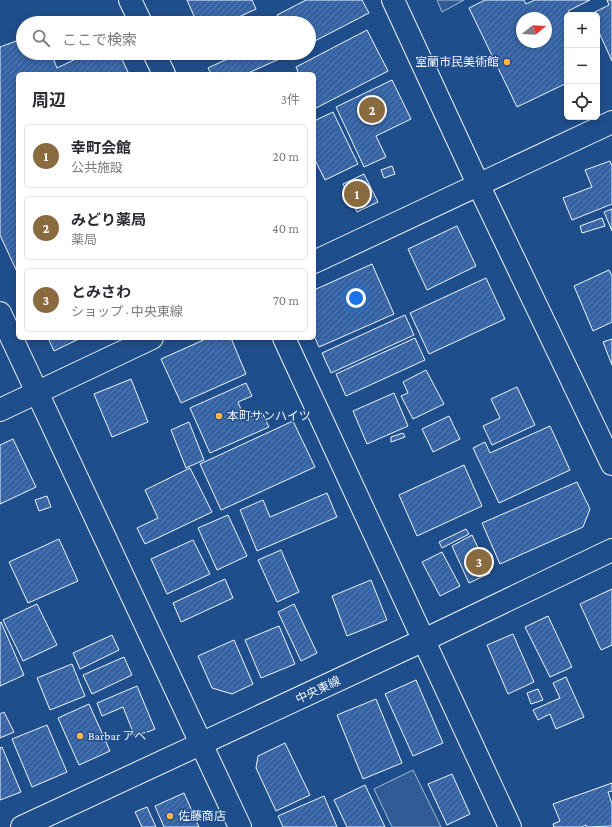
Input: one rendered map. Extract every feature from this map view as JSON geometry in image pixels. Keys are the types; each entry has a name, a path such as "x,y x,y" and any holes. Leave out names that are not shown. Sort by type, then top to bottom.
{"street":[{"path":"130,0 138,16"},
{"path":"393,0 478,184 612,464"},
{"path":"157,60 163,72"},
{"path":"316,261 612,122"},
{"path":"0,314 240,827"},
{"path":"0,410 148,340"},
{"path":"285,340 510,827"},
{"name":"中央東線","path":"22,827 424,640 612,550"}],"shaded area":[{"path":"437,0 464,0 442,12"},
{"path":"413,770 441,827 392,827 374,789"}],"building":[{"path":"187,0 252,0 256,9 241,16 194,16"},
{"path":"306,0 362,0 369,13 316,40 316,16 277,15"},
{"path":"485,0 524,0 526,4 535,0 590,0 568,12 564,12 564,84 517,107 469,8"},
{"path":"607,0 612,0 612,61 600,35 600,12 595,12 609,5"},
{"path":"367,30 388,71 316,108 316,72 298,72 296,67 309,60 316,60 316,57"},
{"path":"16,41 16,60 54,60 57,68 74,60 122,60 128,72 16,72 16,270 0,235 0,47"},
{"path":"225,60 277,60 250,72 210,72 208,68"},
{"path":"392,80 411,119 376,136 386,157 364,167 336,107"},
{"path":"333,112 358,164 325,180 316,162 316,120"},
{"path":"610,161 612,166 612,204 572,220 563,198 592,187 585,170"},
{"path":"392,166 395,174 384,178 381,170"},
{"path":"364,174 378,202 357,212 343,184"},
{"path":"612,209 612,231 604,212"},
{"path":"602,218 605,226 582,233 580,226"},
{"path":"457,226 476,266 427,290 408,249"},
{"path":"372,264 394,314 319,347 316,340 316,289"},
{"path":"609,270 612,276 612,322 593,331 574,286"},
{"path":"486,278 505,319 429,354 410,313"},
{"path":"405,315 414,335 331,373 322,353"},
{"path":"415,338 425,360 346,396 336,374"},
{"path":"612,339 612,365 603,342"},
{"path":"49,340 77,340 54,351"},
{"path":"204,340 232,340 246,374 181,403 161,359"},
{"path":"426,370 444,404 413,419 401,396 408,393 403,382"},
{"path":"131,379 148,422 112,437 94,394"},
{"name":"本町サンハイツ","path":"246,383 252,396 238,402 245,419 262,412 269,427 210,453 190,408"},
{"path":"517,387 535,425 492,445 483,426 500,418 491,399"},
{"path":"394,393 408,426 367,444 353,411"},
{"path":"449,416 460,439 433,452 422,429"},
{"path":"293,421 315,467 221,510 200,464"},
{"path":"189,422 204,460 186,468 171,430"},
{"path":"550,426 570,470 499,503 473,448 485,442 490,453"},
{"path":"403,433 405,437 391,442 391,437"},
{"path":"13,439 36,487 0,504 0,445"},
{"path":"464,465 482,506 417,536 399,495"},
{"path":"190,468 212,512 145,544 137,528 158,518 145,490"},
{"path":"577,482 590,509 583,527 500,564 482,523"},
{"path":"327,493 337,517 257,551 240,510 263,500 270,517"},
{"path":"47,496 51,507 39,511 35,500"},
{"path":"228,515 247,556 217,570 198,528"},
{"path":"466,529 469,534 442,548 439,542"},
{"path":"472,535 490,573 469,583 452,546"},
{"path":"59,539 78,581 28,603 9,562"},
{"path":"193,540 210,574 167,594 151,559"},
{"path":"281,550 299,592 277,602 258,560"},
{"path":"442,552 460,586 440,596 422,562"},
{"path":"225,579 233,598 181,622 173,603"},
{"path":"371,580 387,620 347,636 332,596"},
{"path":"612,589 612,645 601,650 580,604"},
{"path":"37,604 57,645 23,661 3,620"},
{"path":"294,604 317,653 301,661 278,612"},
{"path":"548,616 572,667 550,677 525,627"},
{"path":"1,622 24,675 0,686 0,623"},
{"path":"279,626 295,664 261,678 245,640"},
{"path":"513,634 534,682 508,694 487,645"},
{"path":"112,635 119,650 80,669 73,653"},
{"path":"234,640 253,684 232,694 212,688 198,656"},
{"path":"124,657 132,675 92,694 83,675"},
{"path":"72,664 85,696 50,710 37,678"},
{"path":"566,677 584,717 556,729 550,714 538,720 533,710 560,698 553,683"},
{"path":"416,680 443,743 413,756 385,694"},
{"path":"137,686 155,729 135,737 123,707 102,716 97,703"},
{"path":"538,689 543,700 531,704 527,693"},
{"path":"376,699 402,763 363,779 337,715"},
{"path":"89,704 110,751 79,765 58,718"},
{"path":"4,712 14,732 0,738 0,714"},
{"path":"47,725 67,772 32,787 12,739"},
{"path":"285,743 310,795 276,811 256,768 258,756"},
{"path":"2,747 21,792 0,800 0,748"},
{"path":"452,774 470,814 447,825 428,784"},
{"path":"612,783 612,791 608,792 612,804 612,826 587,827 586,825 581,827 554,827 553,824 560,821 553,804"},
{"path":"365,785 385,827 347,827 334,800"},
{"path":"184,793 199,827 164,827 155,806"},
{"path":"324,796 337,827 283,827 278,816"},
{"path":"147,807 156,827 142,827 135,812"}],"place":[{"name":"室蘭市民美術館","path":"507,62"},
{"name":"みどり薬局","path":"372,110"},
{"name":"幸町会館","path":"357,194"},
{"name":"本町サンハイツ","path":"219,416"},
{"name":"とみさわ","path":"479,562"},
{"name":"Barbar アベ","path":"80,736"},
{"name":"佐藤商店","path":"170,816"}]}
